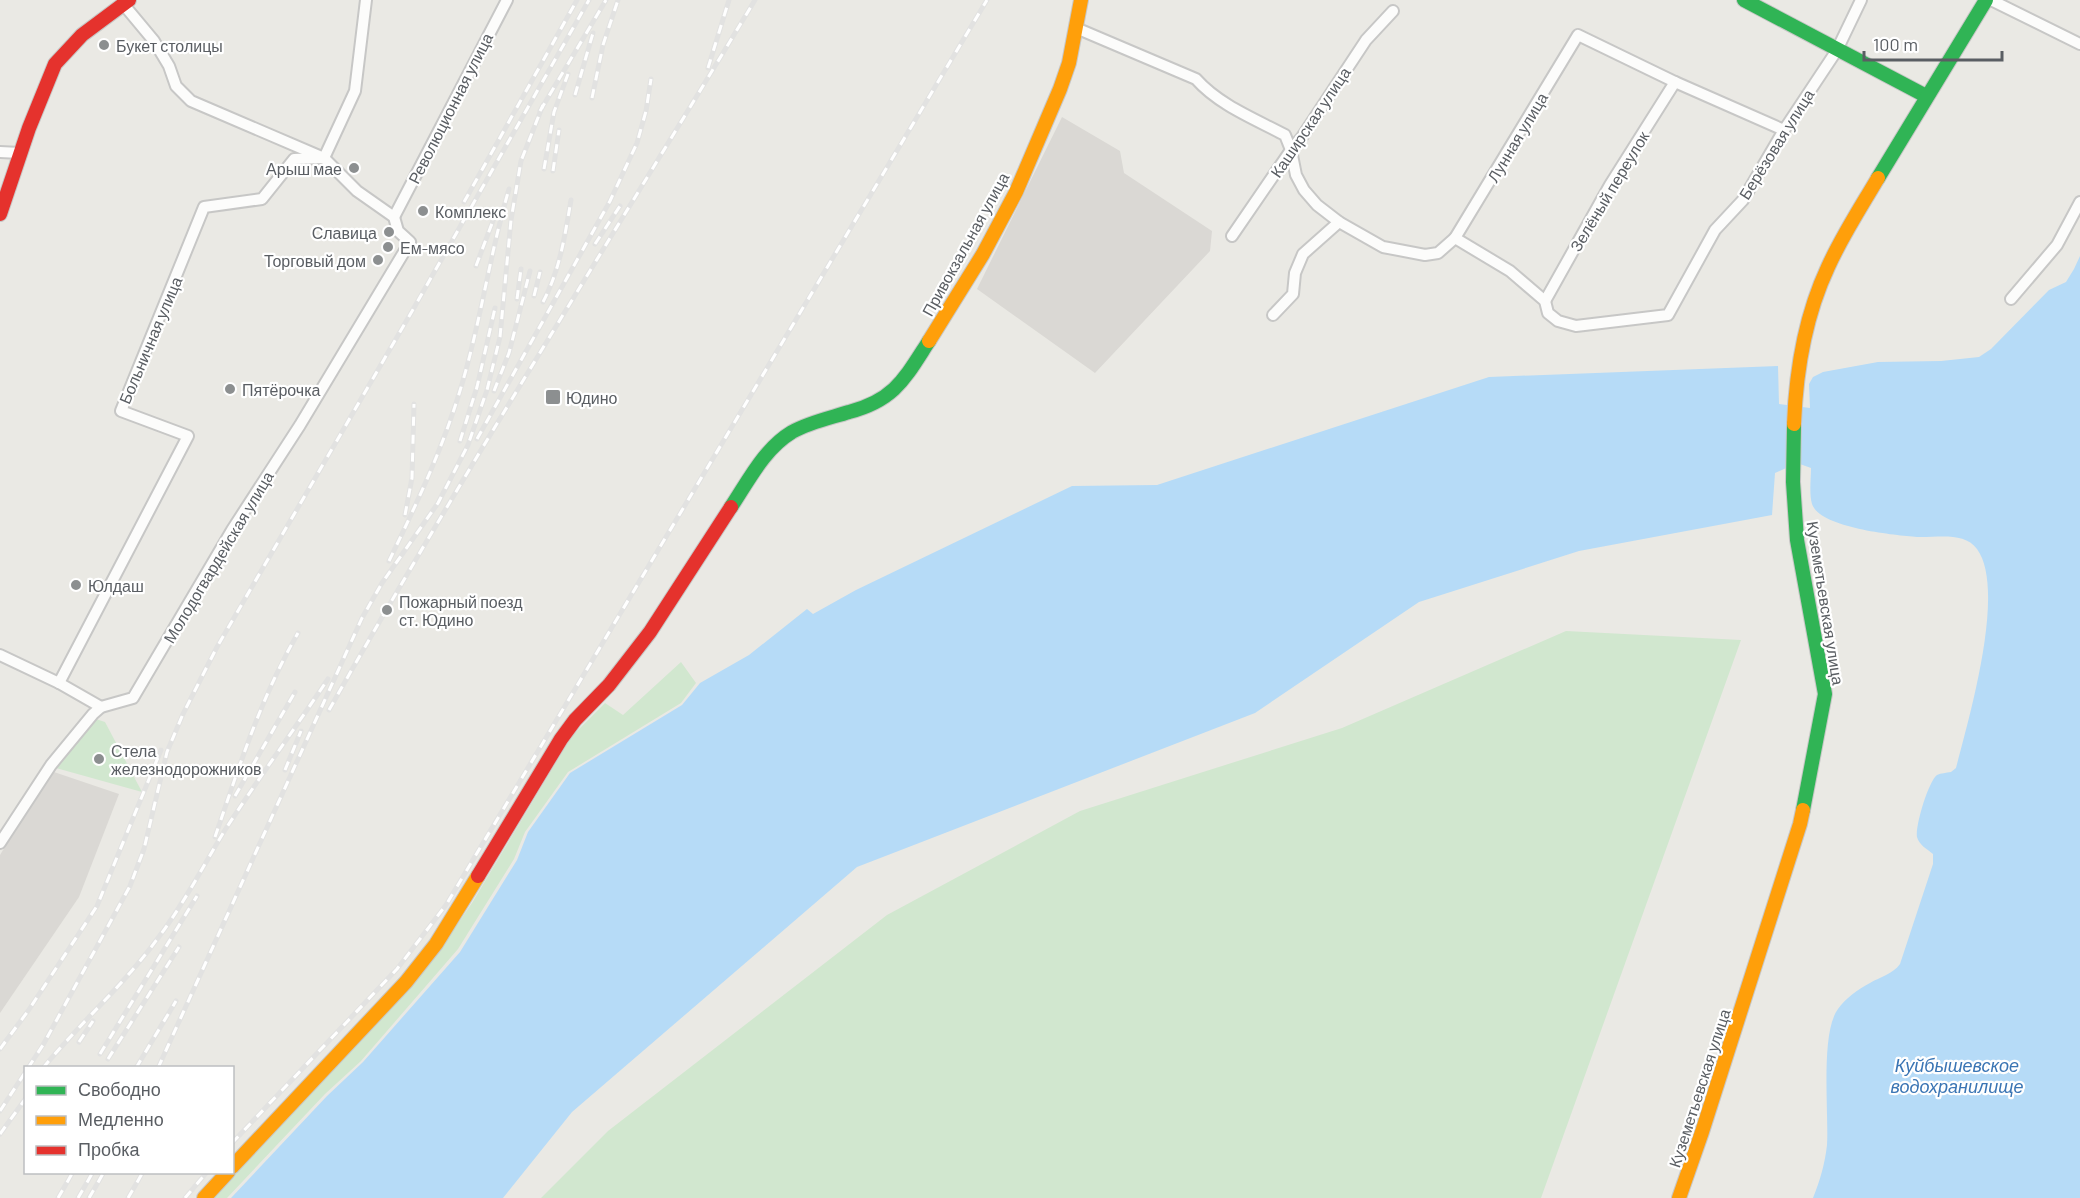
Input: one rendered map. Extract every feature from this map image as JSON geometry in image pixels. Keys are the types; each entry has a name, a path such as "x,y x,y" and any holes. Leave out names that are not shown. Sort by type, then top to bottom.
{"main road":[{"name":"Привокзальная улица","path":"234,1165 406,982 436,944 561,739 575,720 609,685 650,632 762,460 778,442 794,432 825,419 868,408 892,393 904,380 983,254 1016,192 1060,89 1071,54 1081,0"},
{"path":"1744,0 1926,96"},
{"name":"Куземетьевская улица","path":"1679,1198 1800,825 1825,694 1797,540 1793,482 1795,395 1803,341 1815,298 1828,266 1926,96 1986,0"},
{"path":"0,214 48,76 55,64 82,35 126,3"},
{"path":"204,1198 227,1174"}],"street":[{"path":"324,158 355,91 366,0"},
{"name":"Революционная улица","path":"394,217 507,0"},
{"name":"Берёзовая улица","path":"1545,301 1548,313 1558,321 1576,326 1668,315 1715,230 1743,200 1784,130 1836,50 1861,0"},
{"path":"1991,0 2080,44"},
{"path":"126,3 154,41 169,66 176,86 191,101 324,158 357,191 394,217"},
{"name":"Каширская улица","path":"1232,236 1291,150 1302,138 1366,40 1393,11"},
{"path":"1076,28 1196,79 1204,88 1227,104 1285,135 1291,150 1296,175 1304,190 1317,205 1339,222 1383,247 1425,255 1438,253 1455,238 1510,271 1545,301"},
{"name":"Лунная улица","path":"1455,238 1578,35 1674,82"},
{"path":"1674,82 1784,130"},
{"name":"Зелёный переулок","path":"1545,301 1610,185 1674,82"},
{"path":"0,152 20,153"},
{"name":"Больничная улица","path":"59,683 188,436 121,411 204,207 262,199 294,159 324,158"},
{"path":"2010,299 2057,245 2080,201"},
{"name":"Молодогвардейская улица","path":"101,706 133,698 232,530 300,425 410,242 398,231 394,217"},
{"path":"1273,315 1293,294 1294,273 1303,254 1339,222"},
{"path":"0,654 101,706 53,762 0,843"}],"shaded area":[{"path":"1062,117 1120,151 1124,173 1212,231 1210,251 1095,373 977,289"},
{"path":"51,771 119,794 79,897 0,1013 0,855"}],"green space":[{"path":"1566,631 1741,640 1541,1198 541,1198 608,1131 887,915 1080,811 1342,728"},
{"path":"681,662 696,683 681,703 568,772 525,832 514,859 458,949 361,1061 325,1094 227,1198 213,1198 441,948 472,903 572,736 605,703 623,715"},
{"path":"96,719 105,722 142,792 56,768"}],"water":[{"name":"Куйбышевское водохранилище","path":"2080,256 2080,1198 1813,1198 1822,1172 1827,1145 1826,1074 1832,1020 1838,1009 1852,994 1890,973 1900,964 1933,864 1933,854 1921,845 1917,837 1920,815 1933,779 1937,775 1951,772 1956,768 1976,689 1987,624 1988,594 1985,568 1977,549 1971,543 1941,536 1917,537 1876,532 1829,519 1818,512 1812,504 1811,468 1797,463 1775,473 1772,515 1579,551 1419,602 1255,713 857,867 572,1112 503,1198 231,1198 327,1096 363,1062 460,952 517,860 528,832 570,773 682,705 700,683 749,655 807,609 813,614 856,590 1072,486 1157,485 1489,377 1778,366 1779,404 1810,408 1809,384 1813,377 1823,372 1878,362 1941,361 1979,357 1991,349 2049,290 2066,282"}],"railway":[{"path":"464,202 577,0"},
{"path":"29,1066 130,886 144,849 167,752 183,714 217,647 589,0"},
{"path":"540,111 606,0"},
{"path":"592,98 603,45 618,0"},
{"path":"708,68 729,0"},
{"path":"329,710 486,442 755,0"},
{"path":"234,1141 397,969 446,905 987,0"},
{"path":"575,95 593,33"},
{"path":"544,169 554,112 568,74"},
{"path":"477,439 610,201 637,143 646,111 651,79"},
{"path":"159,1066 362,618 382,583 438,503 468,445 487,390 500,337 511,220 521,161 543,105"},
{"path":"553,171 559,130"},
{"path":"389,561 429,474 455,407 469,360 509,189"},
{"path":"543,302 558,265 571,200"},
{"path":"595,244 620,206"},
{"path":"476,266 494,218"},
{"path":"517,299 521,269"},
{"path":"494,391 509,353 530,271"},
{"path":"534,296 540,272"},
{"path":"460,441 477,387 495,308"},
{"path":"405,515 412,478 414,404"},
{"path":"215,837 262,707 298,633"},
{"path":"45,1066 131,972 158,938 185,898 225,830 328,679"},
{"path":"235,796 295,692"},
{"path":"285,770 301,731"},
{"path":"0,1049 28,1011 97,906 161,750"},
{"path":"100,1054 197,896"},
{"path":"108,1059 179,947"},
{"path":"137,1066 176,1001"},
{"path":"79,1042 93,1021"},
{"path":"0,1111 24,1074"},
{"path":"0,1134 24,1101"},
{"path":"58,1198 72,1174"},
{"path":"78,1198 92,1174"},
{"path":"89,1198 103,1174"},
{"path":"128,1198 142,1174"},
{"path":"185,1198 205,1174"}],"traffic: fast":[{"path":"1744,0 1926,96"},
{"path":"1878,178 1986,0"},
{"path":"731,507 765,456 782,439 820,420 878,401 905,377 929,341"},
{"path":"1794,424 1793,482 1797,540 1825,694 1803,810"}],"traffic: slow":[{"path":"929,341 983,254 1016,192 1069,63 1081,0"},
{"path":"1794,424 1803,344 1813,305 1833,255 1878,178"},
{"path":"1679,1198 1702,1132 1803,810"},
{"path":"234,1165 406,982 436,944 478,876"},
{"path":"204,1198 226,1174"}],"traffic: jam":[{"path":"0,214 29,128 55,64 82,35 129,0"},
{"path":"478,876 561,739 575,720 609,685 650,632 731,507"}],"place":[{"name":"Букет столицы","path":"104,45"},
{"name":"Арыш мае","path":"354,168"},
{"name":"Комплекс","path":"423,211"},
{"name":"Славица","path":"389,232"},
{"name":"Ем-мясо","path":"388,247"},
{"name":"Торговый дом","path":"378,260"},
{"name":"Пятёрочка","path":"230,389"},
{"name":"Юдино","path":"553,397"},
{"name":"Юлдаш","path":"76,585"},
{"name":"Пожарный поезд ст. Юдино","path":"387,610"},
{"name":"Стела железнодорожников","path":"99,759"}]}
